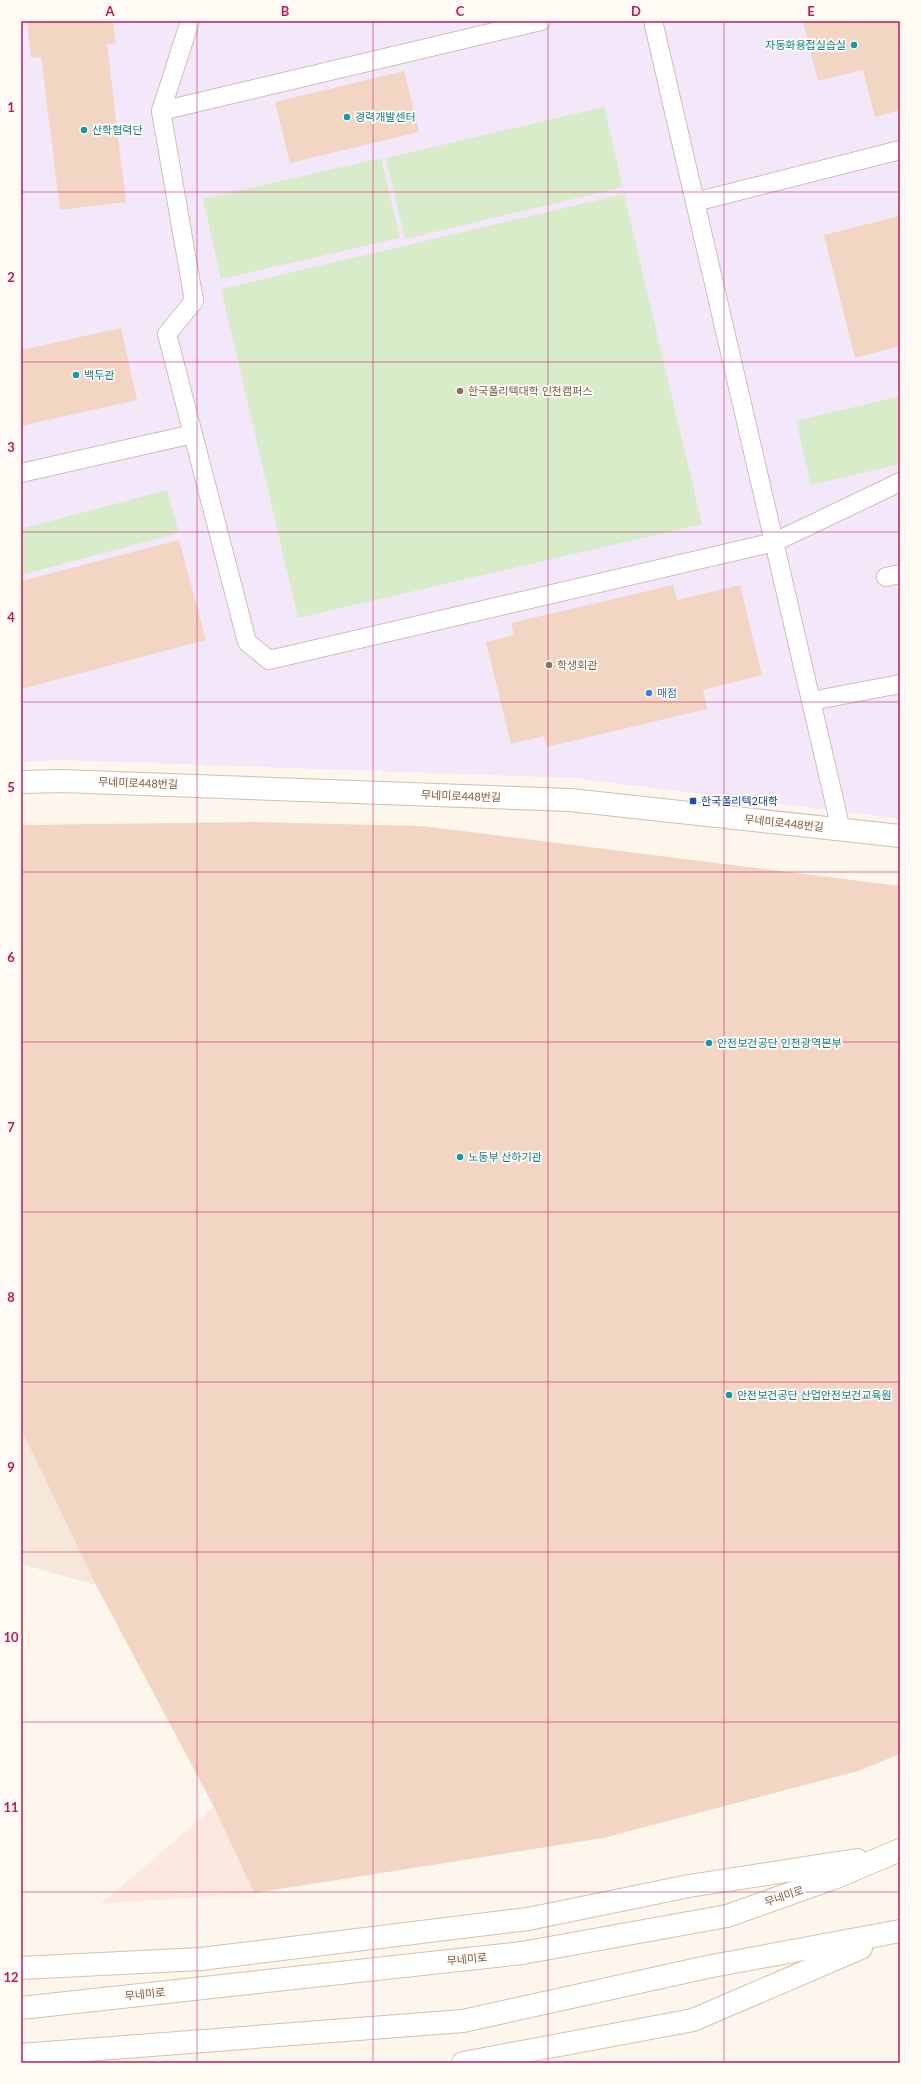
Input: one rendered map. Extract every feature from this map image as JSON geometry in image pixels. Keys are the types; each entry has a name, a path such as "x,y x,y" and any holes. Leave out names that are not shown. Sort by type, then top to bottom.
{"main road":[{"name":"무네미로448번길","path":"21,782 62,781 570,800 900,836"},
{"path":"21,1968 201,1959 528,1919 689,1886 893,1853"},
{"name":"무네미로","path":"21,2008 530,1952 728,1916 834,1878 893,1853"},
{"path":"21,2055 463,2021 707,1967 899,1932"},
{"path":"463,2063 693,2020 899,1932"}],"lane":[{"path":"190,21 161,111 194,301 167,334 247,642 269,660 775,542 900,482"},
{"path":"161,111 493,26 541,21"},
{"path":"653,21 841,830"},
{"path":"695,202 900,150"},
{"path":"21,473 193,434"},
{"path":"811,701 900,684"}],"shaded area":[{"name":"한국폴리텍대학 인천캠퍼스","path":"21,21 900,21 900,819 573,778 61,760 21,762"},
{"path":"21,1429 96,1585 21,1564"},
{"path":"214,1807 254,1893 101,1904"}],"green space":[{"path":"604,107 623,187 405,239 386,158"},
{"path":"381,158 400,238 221,279 203,199"},
{"path":"624,194 702,524 298,618 221,289"},
{"path":"900,396 900,464 811,485 796,421"},
{"path":"167,490 179,533 21,575 21,529"}],"building":[{"name":"산학협력단","path":"27,21 113,21 116,43 107,44 126,202 60,210 41,57 31,58"},
{"name":"자동화용접실습실","path":"803,21 900,21 900,110 875,117 863,70 818,81"},
{"name":"경력개발센터","path":"404,71 419,132 290,163 275,102"},
{"path":"900,216 900,346 855,358 824,235"},
{"name":"백두관","path":"121,328 137,400 21,426 21,350"},
{"path":"179,540 206,640 21,689 21,581"},
{"name":"학생회관","path":"673,585 677,600 740,585 762,675 703,690 707,709 547,747 544,736 511,744 486,642 514,635 511,623"},
{"name":"노동부 산하기관","path":"253,822 422,826 900,886 900,1754 858,1771 603,1838 254,1893 214,1807 96,1585 21,1429 21,825"}],"place":[{"name":"자동화용접실습실","path":"854,45"},
{"name":"경력개발센터","path":"347,117"},
{"name":"산학협력단","path":"84,130"},
{"name":"백두관","path":"76,375"},
{"name":"한국폴리텍대학 인천캠퍼스","path":"460,391"},
{"name":"학생회관","path":"549,665"},
{"name":"매점","path":"649,693"},
{"name":"한국폴리텍2대학","path":"693,801"},
{"name":"안전보건공단 인천광역본부","path":"709,1043"},
{"name":"노동부 산하기관","path":"460,1157"},
{"name":"안전보건공단 산업안전보건교육원","path":"729,1395"}]}
